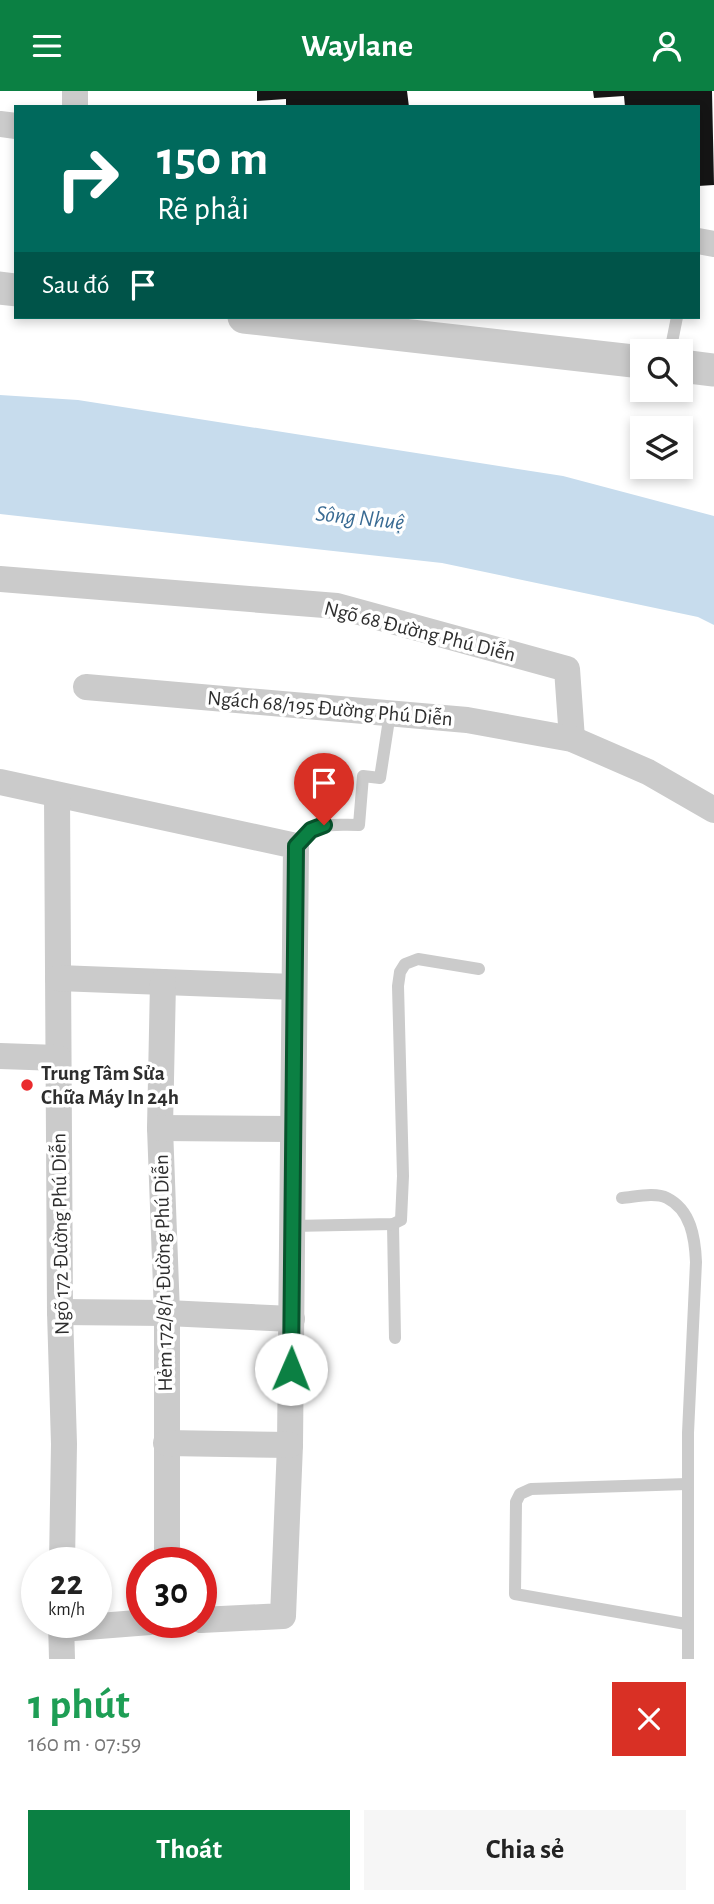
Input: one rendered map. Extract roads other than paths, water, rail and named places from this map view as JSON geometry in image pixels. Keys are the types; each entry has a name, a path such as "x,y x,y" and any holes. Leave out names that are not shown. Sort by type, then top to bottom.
{"street":[{"path":"262,319 630,361"},
{"path":"693,367 714,370"},
{"name":"Ngõ 68 Đường Phú Diễn","path":"0,579 337,605 542,662 567,669 572,739"},
{"name":"Ngách 68/195 Đường Phú Diễn","path":"86,687 467,719 572,739"},
{"path":"572,739 648,772 714,810"},
{"path":"0,782 296,846 290,1445 283,1616 217,1619"},
{"name":"Ngõ 172 Đường Phú Diễn","path":"57,795 60,1312 64,1444 62,1547"},
{"path":"58,978 294,987"},
{"name":"Hẻm 172/8/1 Đường Phú Diễn","path":"163,982 160,1128 167,1313 167,1547"},
{"path":"0,1056 58,1058"},
{"path":"160,1128 293,1129"},
{"path":"60,1312 292,1318"},
{"path":"166,1443 290,1445"},
{"path":"61,1638 62,1659"}],"lane":[{"path":"673,339 677,319"},
{"path":"296,846 311,830 324,825 359,825 363,776 380,778 390,713"},
{"path":"292,1226 393,1224 401,1220 400,972 405,964 418,959 479,969"},
{"path":"622,1198 666,1197 680,1208 691,1225 695,1239 687,1485 688,1659"},
{"path":"393,1224 395,1338"},
{"path":"686,1624 515,1594 516,1502 520,1495 531,1489 687,1485"}],"water":[{"name":"Sông Nhuệ","path":"0,395 78,400 563,476 714,516 714,625 698,617 442,563 0,514"}],"place":[{"name":"Trung Tâm Sửa Chữa Máy In 24h","path":"27,1085"}]}
